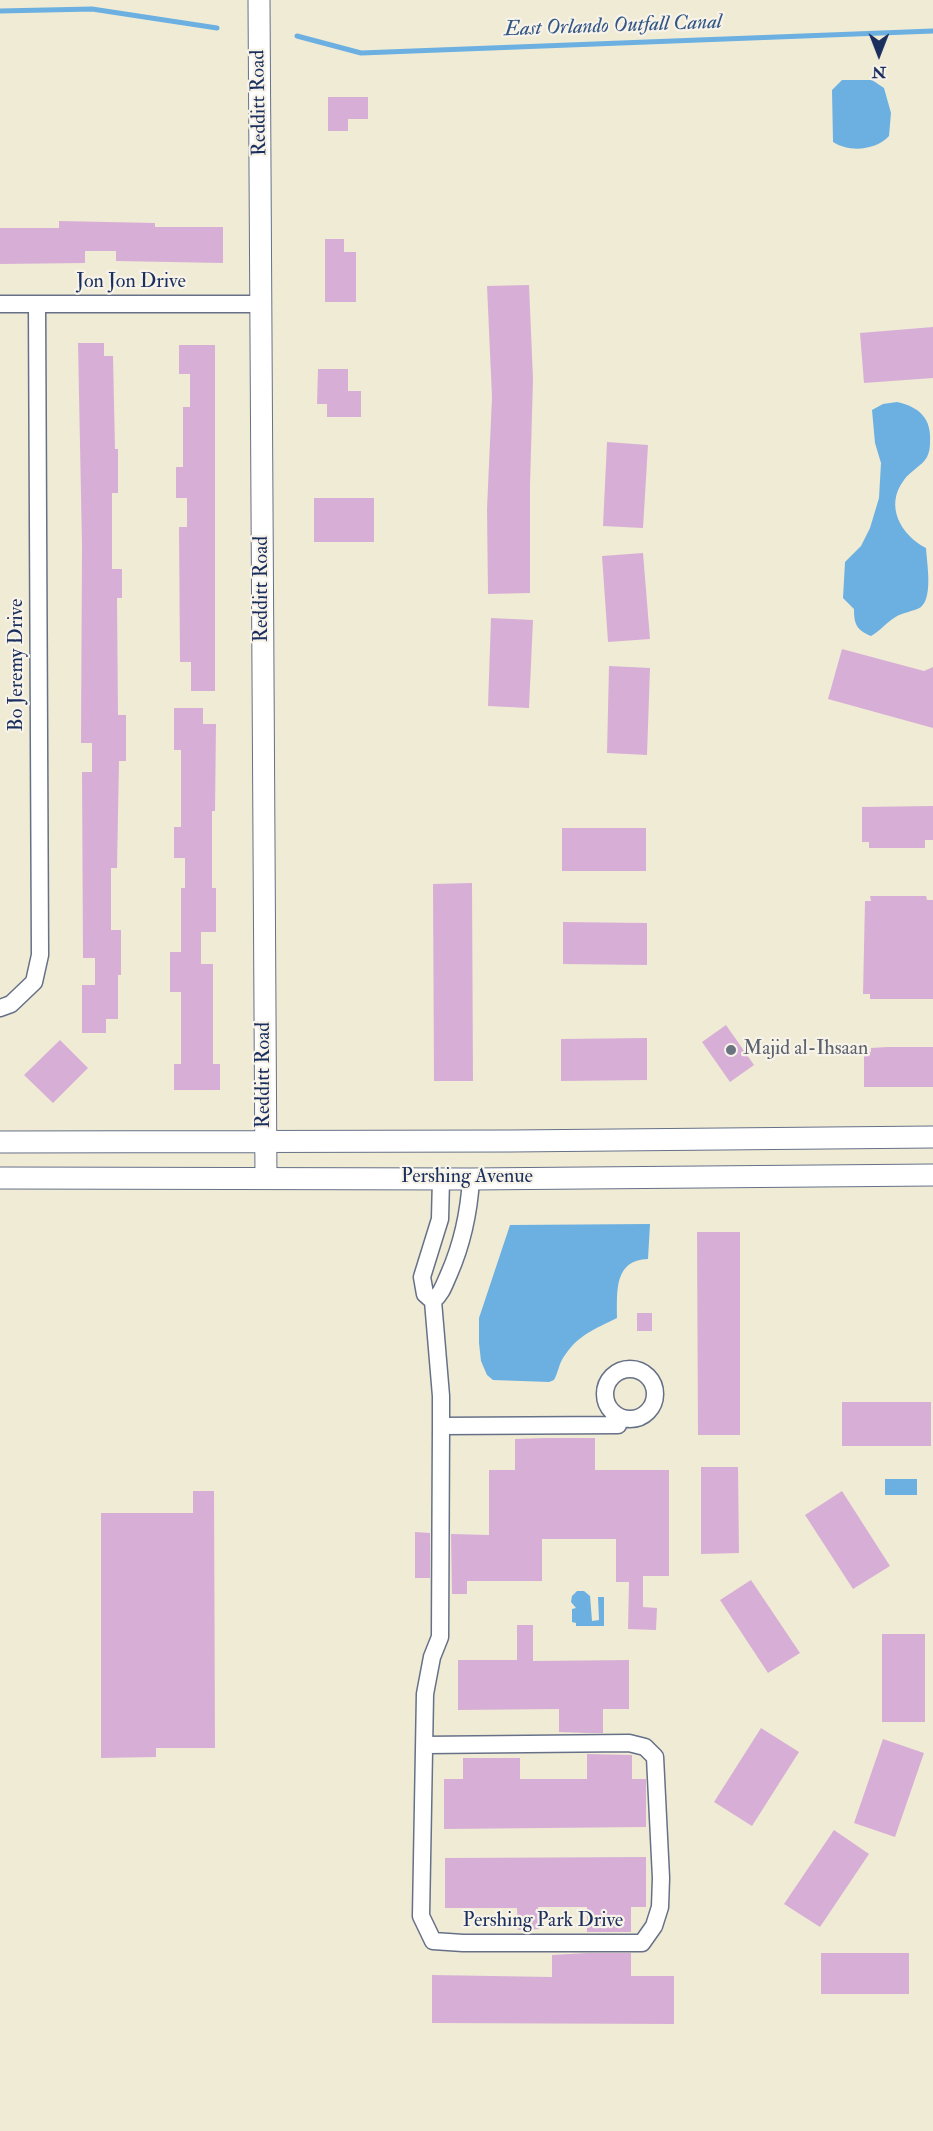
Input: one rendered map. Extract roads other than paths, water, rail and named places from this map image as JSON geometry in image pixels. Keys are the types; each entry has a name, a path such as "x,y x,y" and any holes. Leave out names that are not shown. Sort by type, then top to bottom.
{"street":[{"name":"Redditt Road","path":"259,0 266,1178"},
{"name":"Jon Jon Drive","path":"0,304 262,304"},
{"name":"Bo Jeremy Drive","path":"0,1008 11,1005 34,982 40,955 37,304"},
{"name":"Pershing Avenue","path":"0,1142 265,1143 933,1137"},
{"name":"Pershing Avenue","path":"0,1178 471,1179 933,1174"},
{"name":"Pershing Park Drive","path":"424,1745 629,1743 645,1748 655,1757 661,1878 660,1906 654,1926 642,1943 434,1941 421,1916 424,1745 425,1694 432,1657 440,1637 441,1426 441,1396 433,1301 424,1294 422,1277 440,1219 441,1179"},
{"path":"433,1301 441,1294 459,1251 469,1211 471,1179"},
{"path":"434,1242 459,1251"},
{"path":"441,1426 618,1425 618,1416"}],"water":[{"path":"842,80 872,80 884,88 891,113 889,136 884,141 870,147 855,149 833,142 832,90"},
{"path":"897,402 918,411 923,415 929,427 930,445 927,457 904,480 895,500 898,519 903,528 909,536 926,548 928,588 925,602 921,607 897,616 871,636 862,632 857,626 854,609 843,598 845,562 861,546 870,528 879,498 881,463 875,443 872,410 883,404"},
{"path":"650,1224 648,1259 629,1265 623,1271 620,1279 617,1318 587,1333 574,1344 562,1360 554,1380 549,1382 493,1380 487,1375 481,1361 479,1318 510,1225"},
{"path":"885,1479 917,1479 917,1495 885,1495"},
{"path":"577,1591 584,1591 590,1596 592,1621 599,1620 598,1597 604,1597 604,1626 576,1626 576,1623 572,1622 572,1609 576,1608 571,1602 572,1596"}],"waterway":[{"name":"East Orlando Outfall Canal","path":"0,11 92,9 217,28"},
{"name":"East Orlando Outfall Canal","path":"297,36 361,53 933,31"}],"place":[{"name":"Majid al-Ihsaan","path":"731,1050"}]}
